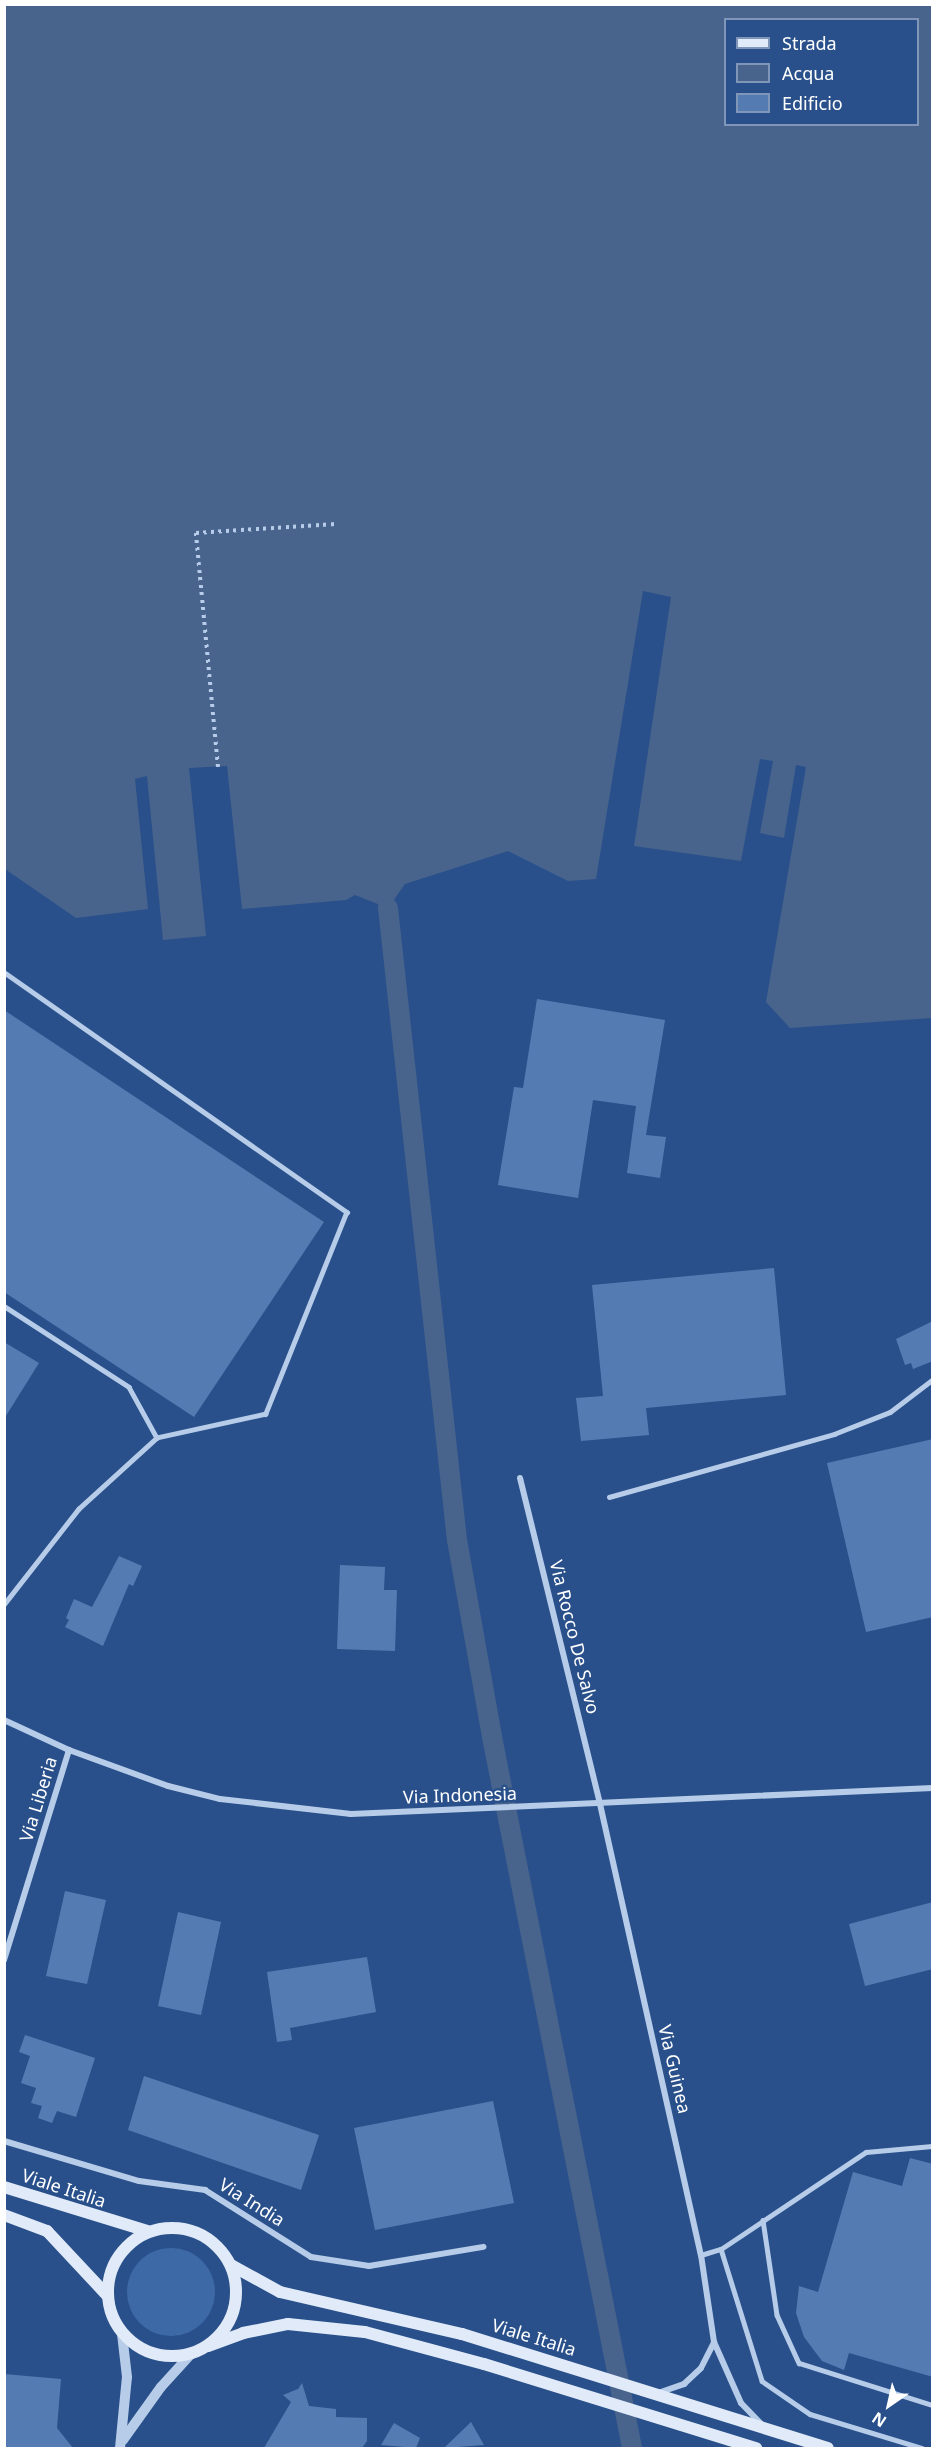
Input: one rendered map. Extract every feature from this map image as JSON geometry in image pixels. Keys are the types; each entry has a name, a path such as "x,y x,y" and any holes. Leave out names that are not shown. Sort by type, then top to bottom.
{"main road":[{"name":"Viale Italia","path":"4,2187 147,2231"},
{"path":"4,2215 48,2231 106,2294"},
{"path":"208,2346 225,2329 235,2307 237,2287 231,2265 215,2243 193,2230 169,2227 147,2231 120,2253 111,2268 106,2294 111,2316 122,2334 139,2348 162,2356 191,2354 208,2346 268,2327 323,2325 365,2332 587,2396 731,2445 756,2448"},
{"name":"Viale Italia","path":"231,2265 280,2292 462,2334 828,2448"}],"street":[{"name":"Via Rocco De Salvo","path":"520,1478 600,1804"},
{"name":"Via Indonesia","path":"4,1720 122,1772 220,1799 351,1814 933,1788"},
{"name":"Via Liberia","path":"4,1960 69,1750"},
{"name":"Via Guinea","path":"600,1804 701,2255 714,2342 741,2403 766,2429"},
{"name":"Via India","path":"4,2141 139,2181 205,2190 311,2257 369,2266 483,2247"},
{"path":"122,2334 127,2377 122,2444"},
{"path":"652,2392 684,2384 701,2368 714,2342"},
{"path":"122,2444 160,2387 191,2354"}],"lane":[{"path":"4,972 347,1212 266,1414 157,1438 79,1509 4,1605"},
{"path":"4,1306 129,1388 157,1438"},
{"path":"609,1497 834,1434 890,1412 933,1380"},
{"path":"701,2255 721,2249 866,2152 933,2146"},
{"path":"763,2220 777,2315 799,2363 933,2405"},
{"path":"721,2249 762,2381 810,2414 921,2448"}],"path":[{"path":"218,767 196,533 336,524"}],"shaded area":[{"path":"171,2248 196,2255 208,2267 215,2292 208,2317 196,2329 171,2336 146,2329 134,2317 127,2292 134,2267 146,2255"}],"water":[{"path":"5,4 932,5 932,1018 790,1028 766,1002 806,767 796,765 784,838 760,833 773,761 760,759 741,861 634,846 671,597 643,591 596,879 568,881 508,851 405,884 388,908 355,895 346,900 242,909 227,766 189,768 206,936 163,940 147,776 135,779 148,909 76,918 5,869"}],"building":[{"path":"537,999 665,1020 646,1135 666,1137 660,1178 627,1173 636,1106 593,1100 578,1198 498,1185 514,1087 523,1088"},
{"path":"4,1010 324,1222 194,1417 4,1292"},
{"path":"774,1268 786,1395 646,1408 649,1435 581,1441 576,1398 603,1396 592,1285"},
{"path":"933,1321 933,1361 913,1369 911,1363 905,1365 896,1339"},
{"path":"4,1342 39,1363 4,1419"},
{"path":"933,1439 933,1617 866,1632 827,1463"},
{"path":"119,1556 142,1566 133,1586 129,1584 103,1646 65,1627 69,1620 66,1618 74,1599 92,1607"},
{"path":"340,1565 385,1567 384,1590 397,1590 395,1651 337,1649"},
{"path":"65,1891 106,1900 87,1984 46,1976"},
{"path":"933,1902 933,1969 865,1986 849,1924"},
{"path":"178,1912 221,1922 201,2015 158,2006"},
{"path":"367,1957 376,2012 290,2028 292,2040 277,2042 267,1972"},
{"path":"25,2035 95,2058 76,2117 57,2111 52,2123 38,2118 42,2106 31,2103 36,2088 21,2083 30,2056 19,2052"},
{"path":"144,2076 319,2135 301,2190 128,2130"},
{"path":"493,2101 514,2203 375,2230 354,2128"},
{"path":"910,2158 933,2164 933,2377 849,2353 844,2370 822,2361 804,2337 796,2313 799,2286 818,2292 853,2172 902,2186"},
{"path":"4,2374 61,2379 57,2428 73,2448 4,2448"},
{"path":"302,2383 309,2406 336,2409 336,2417 367,2418 367,2441 362,2448 264,2448 291,2402 283,2395 298,2389"},
{"path":"471,2422 484,2445 444,2448"},
{"path":"394,2423 420,2438 416,2448 381,2445"}],"waterway":[{"path":"388,908 457,1540 493,1742 632,2448"}]}
